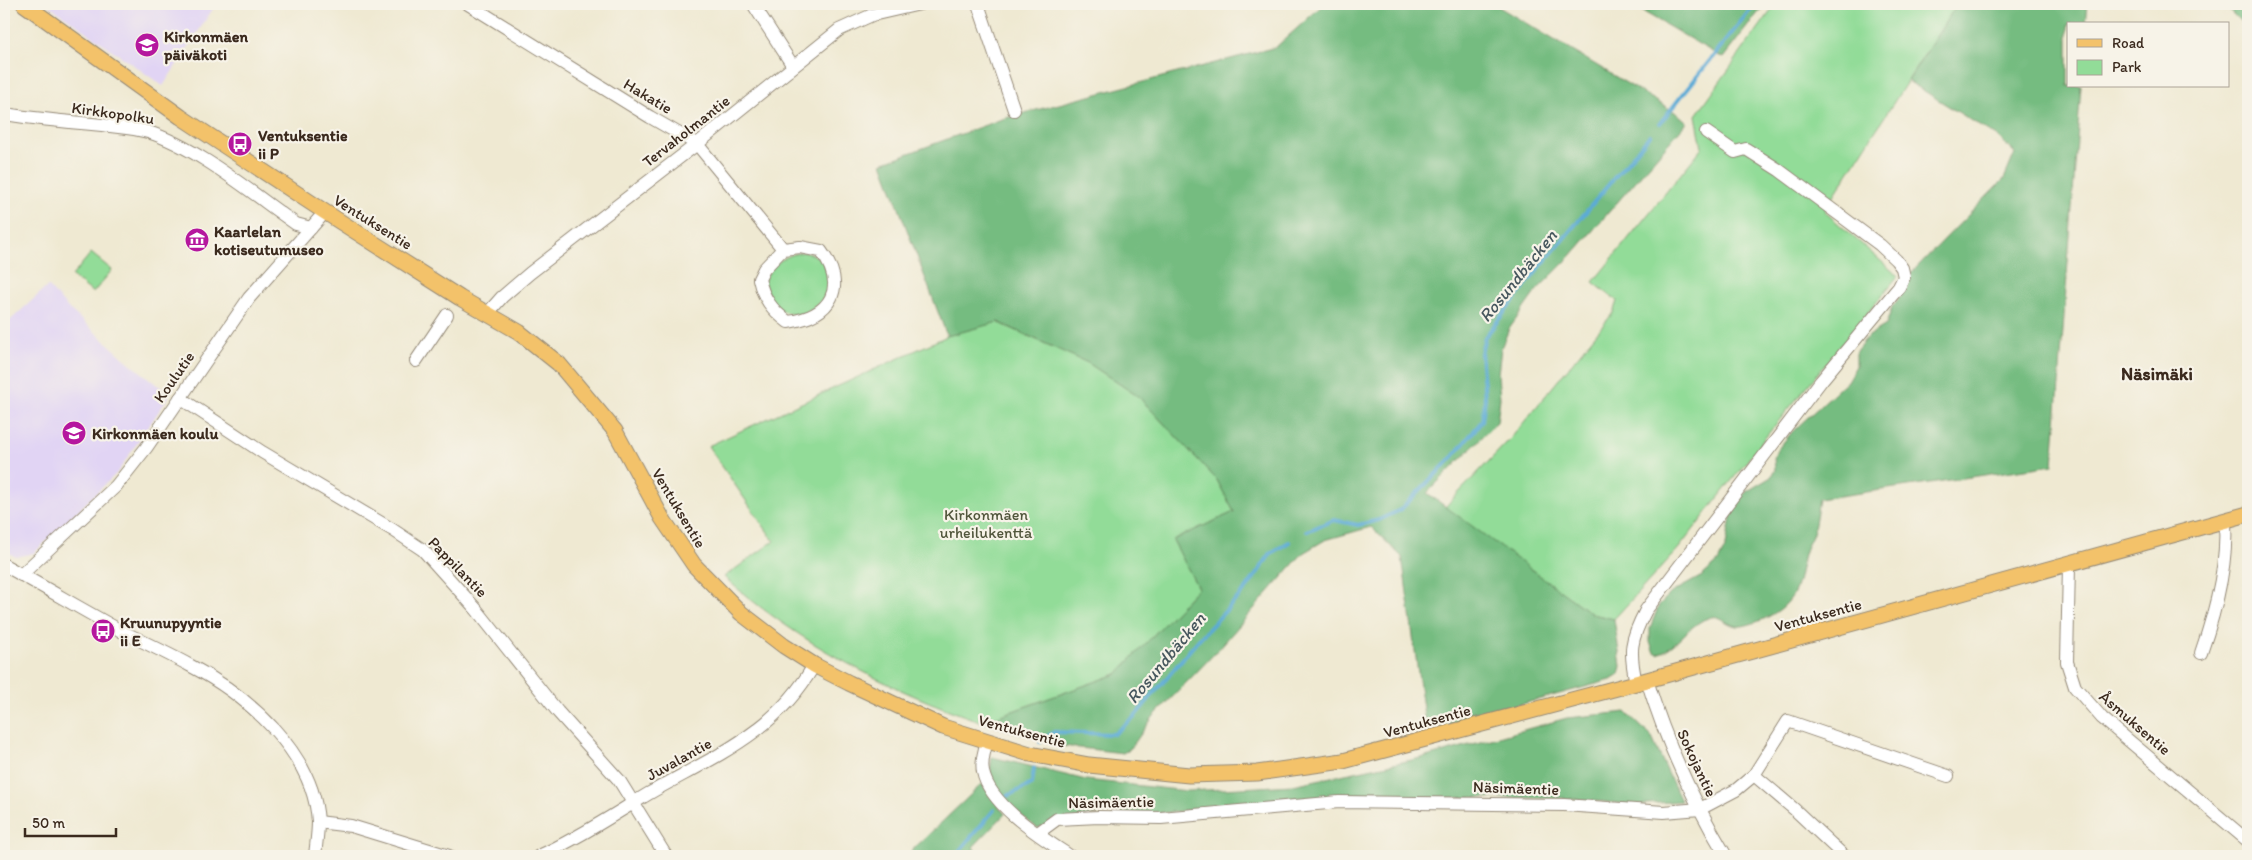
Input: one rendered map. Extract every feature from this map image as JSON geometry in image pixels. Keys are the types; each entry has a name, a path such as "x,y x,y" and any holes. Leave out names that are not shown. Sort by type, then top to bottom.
{"main road":[{"name":"Ventuksentie","path":"24,4 181,117 325,212 544,351 560,364 615,432 678,544 694,565 719,593 741,613 784,646 814,665 893,705 943,726 987,742 1057,760 1124,770 1189,775 1257,773 1343,761 1642,682 2225,522 2248,514"}],"street":[{"name":"Hakatie","path":"468,4 697,144 783,249"},
{"path":"753,4 793,66"},
{"name":"Tervaholmantie","path":"487,314 502,297 530,273 697,144 839,30 872,15 920,4"},
{"path":"978,4 1014,110"},
{"name":"Kirkkopolku","path":"4,114 44,120 120,127 145,131 163,137 189,150 296,224 311,228"},
{"name":"Sokojantie","path":"1706,132 1735,152 1746,149 1778,170 1880,245 1896,260 1902,268 1904,276 1899,287 1810,396 1646,610 1632,639 1630,654 1642,682 1700,809 1726,856"},
{"name":"Koulutie","path":"21,575 116,486 146,448 249,298 325,212"},
{"path":"800,247 821,251 829,262 836,284 830,301 817,312 802,320 788,322 779,316 766,301 762,292 759,279 764,269 783,249 800,247"},
{"path":"416,361 447,315"},
{"name":"Pappilantie","path":"180,398 262,452 394,530 423,550 476,609 558,712 619,780 666,856"},
{"path":"2201,653 2218,596 2225,547 2225,522"},
{"path":"4,565 111,625 192,666 251,707 283,738 299,761 311,792 318,822 315,856"},
{"name":"Åsmuksentie","path":"2069,565 2067,662 2075,687 2102,718 2248,841"},
{"name":"Juvalantie","path":"539,856 568,842 633,803 728,751 754,734 785,703 814,665"},
{"name":"Näsimäentie","path":"1038,833 1057,819 1098,817 1161,818 1339,802 1564,805 1664,812 1700,809 1736,790 1754,775 1788,721 1948,776"},
{"path":"987,742 983,760 983,772 998,800 1070,856"},
{"path":"1754,775 1844,856"},
{"path":"318,822 351,826 449,856"}],"shaded area":[{"name":"Kirkonmäen päiväkoti","path":"47,4 216,4 163,86"},
{"name":"Kirkonmäen koulu","path":"48,286 67,307 125,359 157,385 171,393 117,473 34,553 16,557 4,550 4,326"}],"green space":[{"path":"1324,4 1494,4 1678,114 1687,122 1569,258 1537,290 1509,329 1501,348 1498,374 1500,398 1497,422 1427,493 1592,614 1614,619 1621,666 1619,675 1611,680 1426,730 1402,557 1371,527 1325,540 1303,553 1216,652 1153,717 1131,748 1123,753 1063,746 982,722 1117,674 1198,588 1173,540 1234,512 1217,480 1139,397 1088,363 998,322 947,336 882,163 1002,119 1276,47"},
{"path":"1630,4 1765,4 1723,58"},
{"path":"1776,4 1957,4 1824,211 1898,276 1772,429 1679,548 1614,619 1592,614 1445,507 1511,438 1613,313 1617,301 1593,282 1702,148 1696,115"},
{"path":"1957,4 2087,4 2085,22 2067,22 2067,88 2081,88 2053,465 1819,499 1813,533 1805,551 1799,580 1788,602 1766,618 1742,626 1733,625 1718,617 1711,617 1697,624 1672,646 1658,654 1653,651 1650,642 1650,628 1659,605 1671,593 1702,576 1718,562 1726,546 1731,517 1737,503 1746,492 1771,477 1775,470 1774,458 1777,450 1792,432 1847,381 1856,366 1856,351 1868,336 1886,325 1892,307 1904,292 1912,272 2004,179 2015,153 1998,137 1908,81"},
{"path":"2223,4 2248,4 2248,29"},
{"path":"803,252 821,260 826,268 830,287 822,300 813,308 803,313 793,314 775,305 768,294 764,280 771,269 780,261 791,255"},
{"path":"91,253 112,270 93,293 72,276"},
{"name":"Kirkonmäen urheilukenttä","path":"997,322 1088,363 1139,397 1217,480 1234,512 1173,540 1198,588 1117,674 982,722 912,695 846,662 782,623 724,577 774,541 708,446 947,336"},
{"path":"1626,712 1651,736 1681,801 1636,805 1564,798 1340,797 1160,813 1100,813 1037,828 1005,801 995,788 991,775 992,757 1086,780 1188,791 1293,785 1426,757 1567,718"},
{"path":"982,784 1005,814 973,847 979,856 906,856"}],"waterway":[{"name":"Rosundbäcken","path":"1660,123 1755,4"},
{"name":"Rosundbäcken","path":"1307,531 1334,520 1358,525 1379,520 1400,510 1451,459 1482,421 1485,398 1481,353 1485,337 1540,267 1650,135"},
{"name":"Rosundbäcken","path":"1040,742 1054,732 1114,734 1135,716 1199,639 1247,588 1271,553 1289,542"},
{"path":"1007,796 1032,784 1034,768"},
{"name":"Rosundbäcken","path":"955,856 994,810"}],"place":[{"name":"Kirkonmäen päiväkoti","path":"147,45"},
{"name":"Ventuksentie ii P","path":"240,144"},
{"name":"Kaarlelan kotiseutumuseo","path":"197,240"},
{"name":"Kirkonmäen koulu","path":"74,433"},
{"name":"Kruunupyyntie ii E","path":"103,631"}],"district":[{"name":"Näsimäki","path":"2157,374"}]}
